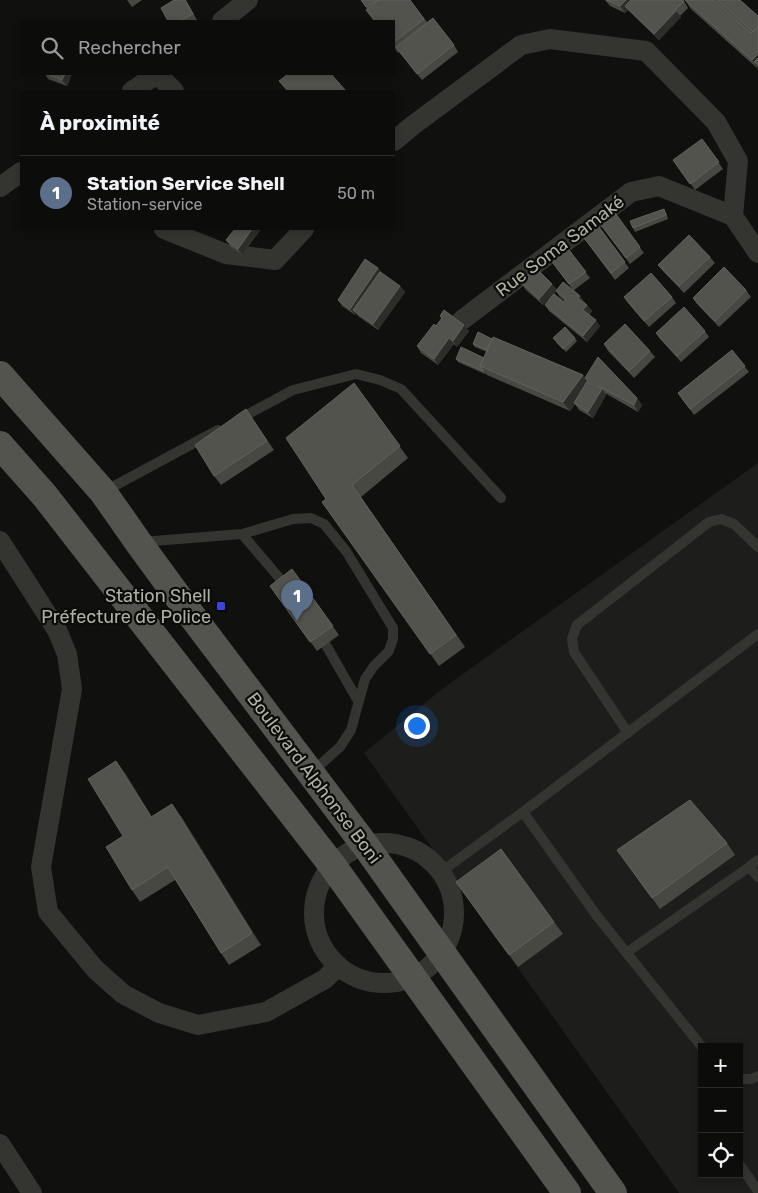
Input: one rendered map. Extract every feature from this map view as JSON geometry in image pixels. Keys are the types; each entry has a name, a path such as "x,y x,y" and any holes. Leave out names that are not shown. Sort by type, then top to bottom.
{"main road":[{"name":"Boulevard Alphonse Boni","path":"0,375 103,492 198,624 365,845 613,1193"},
{"path":"0,445 45,496 332,866 567,1193"}],"street":[{"path":"223,20 248,0"},
{"path":"395,140 521,45 550,39 646,51 716,122 738,161 733,216 758,253"},
{"path":"133,90 156,75"},
{"path":"158,75 173,90"},
{"path":"0,187 20,173"},
{"name":"Rue Soma Samaké","path":"462,320 631,192 659,186 733,216"},
{"path":"166,230 226,254 275,260 303,230"},
{"path":"0,541 58,630 67,654 72,689 41,867 48,912 94,969 123,994 159,1013 198,1025 266,1012 325,979 338,967"},
{"path":"394,843 421,852 442,871 454,898 454,927 443,954 430,968 413,979 387,985 360,981 338,967 320,945 314,917 318,890 332,866 347,853 365,845 394,843"},
{"path":"0,1144 32,1193"}],"lane":[{"path":"103,492 293,390 356,374 380,380 401,389 501,498"},
{"path":"138,542 242,534 293,519 311,518 324,524 346,550 393,628 393,639 389,651 364,679 351,730 340,747 310,773"},
{"path":"628,733 574,652 572,639 577,625 709,522 721,519 734,524 758,547"},
{"path":"242,534 287,587"},
{"path":"442,871 758,634"},
{"path":"326,645 358,701"},
{"path":"523,812 597,916 699,1043"},
{"path":"626,953 758,860"},
{"path":"750,867 758,877"},
{"path":"743,1079 751,1079 758,1076"},
{"path":"743,1170 758,1191"}],"shaded area":[{"path":"758,463 758,1193 679,1193 364,753 442,689"}],"building":[{"path":"174,0 185,0 193,14 182,20 167,20 161,8"},
{"path":"361,0 378,0 366,7"},
{"path":"379,0 410,0 424,19 395,41 395,20 374,20 366,10"},
{"path":"606,0 626,0 620,6"},
{"path":"631,0 684,1 654,34 625,6"},
{"path":"685,0 714,0 751,33 758,26 758,54 752,60"},
{"path":"717,0 740,0 758,16 758,26 753,32"},
{"path":"433,18 454,45 417,74 396,47"},
{"path":"50,75 64,75 62,80"},
{"path":"287,75 332,75 345,90 287,90 279,81"},
{"path":"702,139 719,162 690,184 673,160"},
{"path":"664,209 666,215 633,228 630,221"},
{"path":"613,210 640,247 626,258 598,221"},
{"path":"596,223 625,262 611,273 581,234"},
{"path":"234,230 251,230 238,249 226,240"},
{"path":"689,235 710,257 679,286 658,265"},
{"path":"566,246 586,272 569,284 550,259"},
{"path":"365,259 378,268 350,309 338,300"},
{"path":"535,267 552,284 539,299 521,282"},
{"path":"724,267 746,290 715,321 693,298"},
{"path":"380,272 400,286 373,324 353,310"},
{"path":"651,273 672,297 644,321 624,297"},
{"path":"563,282 580,296 578,298 587,305 583,310 596,320 583,336 545,305 554,294 564,302 566,299 556,291"},
{"path":"684,307 705,331 677,356 656,333"},
{"path":"444,310 464,325 453,341 449,338 434,359 417,346 434,324 436,326 442,318 440,316"},
{"path":"625,324 650,351 629,371 604,344"},
{"path":"565,327 575,338 563,349 553,338"},
{"path":"478,332 492,339 487,350 473,344"},
{"path":"493,337 583,375 563,402 480,366"},
{"path":"461,347 484,358 480,366 483,371 456,359"},
{"path":"732,350 745,366 690,409 678,393"},
{"path":"598,357 637,398 634,405 598,386 602,389 588,412 574,403 588,380 585,378"},
{"path":"354,383 400,446 352,485 456,635 430,654 322,502 326,499 286,438"},
{"path":"246,409 267,441 214,476 195,445"},
{"path":"292,569 333,626 310,642 270,586"},
{"path":"116,761 151,817 172,804 252,933 221,953 168,867 132,890 106,847 123,836 88,779"},
{"path":"690,800 727,843 652,898 617,850"},
{"path":"501,849 554,922 509,955 456,882"}],"place":[{"name":"Station Shell Préfecture de Police","path":"221,606"},
{"name":"Station Service Shell","path":"297,621"}]}
